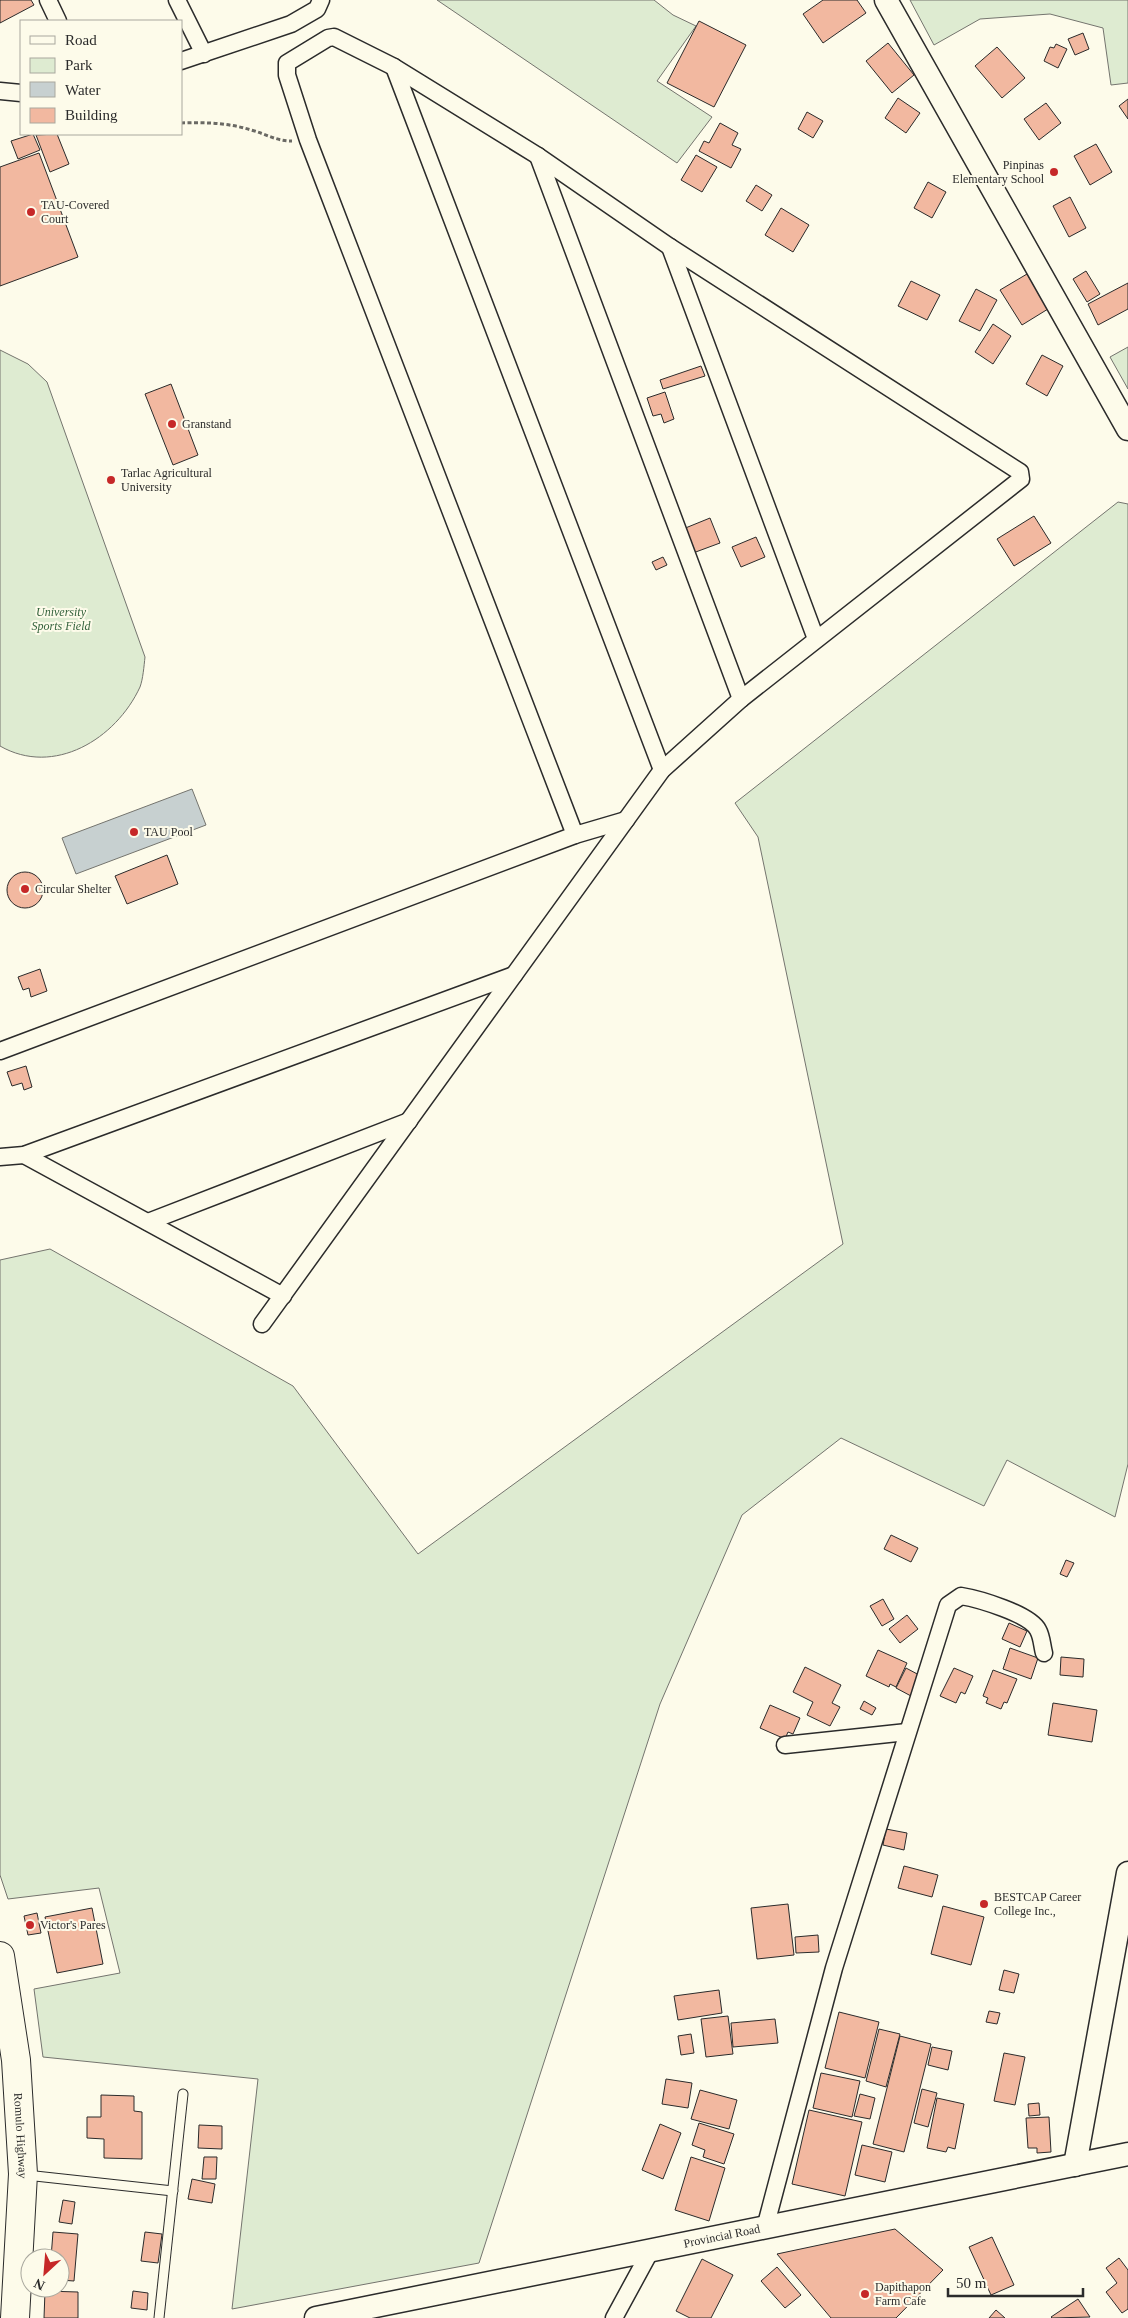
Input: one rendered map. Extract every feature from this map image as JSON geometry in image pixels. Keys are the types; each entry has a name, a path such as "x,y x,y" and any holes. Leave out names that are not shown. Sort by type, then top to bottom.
{"highway":[{"name":"Romulo Highway","path":"0,1956 8,2060 23,2174 16,2318"}],"main road":[{"path":"886,0 1128,429"},
{"path":"1075,2165 1128,1873"},
{"name":"Provincial Road","path":"316,2318 348,2316 651,2250 1128,2154"}],"street":[{"path":"48,0 58,20"},
{"path":"177,0 204,54"},
{"path":"182,61 291,24 317,9 321,0"},
{"path":"262,1324 662,770 741,699 1021,479 1020,472 670,247 538,156 394,67 334,37 328,38 287,63 287,75 308,140 576,835"},
{"path":"394,67 662,770"},
{"path":"0,91 20,93"},
{"path":"538,156 741,699"},
{"path":"670,247 816,639"},
{"path":"0,1051 576,835 626,820"},
{"path":"0,1158 24,1156 514,975"},
{"path":"148,1222 409,1121"},
{"path":"24,1156 283,1296"},
{"path":"765,2228 834,1968 948,1605 961,1596 976,1598 1029,1620 1038,1630 1044,1653"},
{"path":"785,1745 907,1732"},
{"path":"614,2318 651,2250"}],"lane":[{"path":"159,2318 183,2094"},
{"path":"23,2174 173,2191"}],"path":[{"path":"182,123 232,125 252,130 279,141 308,140"}],"green space":[{"path":"437,0 654,0 673,15 696,26 657,81 712,117 677,163"},
{"path":"910,0 1128,0 1128,83 1111,85 1103,28 1050,14 980,19 934,45"},
{"path":"1128,347 1128,389 1110,357"},
{"name":"University Sports Field","path":"0,350 28,364 47,382 145,657 140,687 116,723 99,737 81,748 62,755 41,757 21,754 0,746"},
{"path":"1118,502 1128,504 1128,1464 1115,1517 1007,1460 984,1506 841,1438 742,1515 660,1704 479,2263 232,2309 258,2079 43,2057 34,1989 120,1973 99,1888 8,1899 0,1875 0,1260 50,1249 293,1386 418,1554 843,1244 758,837 735,803"}],"water":[{"name":"TAU Pool","path":"192,789 206,825 76,874 62,838"}],"building":[{"path":"0,0 31,0 34,5 0,23"},
{"path":"823,0 857,0 866,13 823,43 803,14"},
{"path":"699,21 746,45 714,107 667,83"},
{"path":"1083,33 1089,49 1075,55 1068,39"},
{"path":"888,43 914,75 892,93 866,61"},
{"path":"1056,44 1067,49 1058,68 1044,61 1050,47 1054,48"},
{"path":"997,47 1025,78 1002,98 975,66"},
{"path":"898,98 920,113 906,133 885,118"},
{"path":"1128,99 1128,119 1119,106"},
{"path":"1046,103 1061,123 1039,140 1024,119"},
{"path":"807,112 823,121 813,138 798,129"},
{"path":"720,123 738,133 732,145 741,149 731,168 699,151 704,141 709,143"},
{"path":"33,135 40,150 18,159 11,141"},
{"path":"36,135 57,135 69,164 50,172"},
{"path":"1096,144 1112,172 1090,185 1074,156"},
{"name":"TAU-Covered Court","path":"39,153 78,257 0,286 0,167"},
{"path":"696,155 717,167 702,192 681,180"},
{"path":"928,182 946,192 932,218 914,208"},
{"path":"756,185 772,195 762,211 746,201"},
{"path":"1070,197 1086,228 1069,237 1053,206"},
{"path":"781,208 809,225 793,252 765,235"},
{"path":"1086,271 1100,294 1087,302 1073,279"},
{"path":"1027,274 1048,309 1022,325 1000,290"},
{"path":"911,281 940,295 927,320 898,306"},
{"path":"1128,283 1128,309 1098,325 1088,304"},
{"path":"976,289 997,300 980,331 959,321"},
{"path":"993,324 1011,336 993,364 975,352"},
{"path":"1042,355 1063,366 1047,396 1026,384"},
{"path":"701,366 705,376 663,389 660,380"},
{"name":"Granstand","path":"171,384 198,455 173,465 145,394"},
{"path":"665,392 674,419 664,423 661,414 653,416 647,398"},
{"path":"1034,516 1051,543 1014,566 997,539"},
{"path":"710,518 720,543 693,553 683,529"},
{"path":"756,537 765,557 741,567 732,547"},
{"path":"663,557 667,565 656,570 652,562"},
{"path":"167,855 178,884 127,904 115,876"},
{"name":"Circular Shelter","path":"25,872 32,873 38,877 42,883 42,897 38,903 32,907 25,908 18,907 12,903 8,897 7,890 8,883 12,877 18,873"},
{"path":"40,969 47,991 31,997 29,988 23,990 18,977"},
{"path":"26,1066 32,1087 24,1090 22,1083 12,1086 7,1072"},
{"path":"891,1535 918,1548 911,1562 884,1549"},
{"path":"1066,1560 1074,1563 1067,1577 1060,1574"},
{"path":"883,1599 894,1619 882,1626 870,1606"},
{"path":"907,1615 918,1629 900,1643 889,1629"},
{"path":"1009,1623 1027,1631 1020,1647 1002,1639"},
{"path":"1010,1648 1038,1658 1031,1679 1003,1669"},
{"path":"878,1650 907,1663 896,1687 890,1684 889,1687 866,1676"},
{"path":"1061,1657 1084,1659 1083,1677 1060,1675"},
{"path":"805,1667 841,1685 832,1703 840,1707 830,1726 807,1715 813,1702 793,1692"},
{"path":"906,1668 921,1676 911,1696 896,1688"},
{"path":"954,1668 973,1676 965,1694 961,1692 956,1703 940,1696"},
{"path":"993,1670 1017,1679 1007,1703 1004,1702 1001,1709 986,1703 988,1698 983,1696"},
{"path":"864,1701 876,1708 872,1715 860,1709"},
{"path":"1053,1703 1097,1710 1092,1742 1048,1735"},
{"path":"770,1705 800,1718 793,1734 788,1732 785,1739 760,1728"},
{"path":"886,1829 907,1833 904,1850 883,1845"},
{"path":"904,1866 938,1875 932,1897 898,1888"},
{"path":"788,1904 794,1955 757,1959 751,1908"},
{"path":"943,1906 984,1917 971,1965 931,1954"},
{"path":"92,1908 103,1964 57,1973 45,1917"},
{"path":"37,1913 41,1933 28,1935 24,1916"},
{"path":"818,1935 819,1952 796,1953 795,1937"},
{"path":"1004,1970 1019,1974 1014,1993 999,1990"},
{"path":"719,1990 722,2013 678,2020 674,1996"},
{"path":"989,2011 1000,2013 997,2024 986,2022"},
{"path":"839,2012 879,2022 865,2078 825,2068"},
{"path":"728,2016 733,2054 706,2057 701,2019"},
{"path":"775,2019 778,2043 733,2047 731,2023"},
{"path":"879,2029 900,2034 886,2087 866,2081"},
{"path":"691,2034 694,2053 681,2055 678,2036"},
{"path":"900,2036 931,2044 904,2152 873,2144"},
{"path":"932,2047 952,2051 948,2070 928,2065"},
{"path":"1004,2053 1025,2057 1015,2105 994,2101"},
{"path":"821,2073 860,2081 852,2117 813,2108"},
{"path":"666,2079 692,2083 688,2108 662,2104"},
{"path":"922,2089 937,2093 928,2127 914,2123"},
{"path":"700,2090 737,2100 729,2129 691,2119"},
{"path":"860,2094 875,2098 870,2119 854,2116"},
{"path":"101,2095 134,2096 134,2111 142,2112 142,2159 104,2158 104,2139 87,2138 87,2117 101,2117"},
{"path":"937,2098 964,2104 955,2149 948,2147 946,2152 927,2148"},
{"path":"1039,2103 1040,2115 1029,2116 1028,2104"},
{"path":"809,2110 862,2122 845,2196 792,2184"},
{"path":"1049,2117 1051,2152 1037,2153 1037,2148 1028,2148 1026,2118"},
{"path":"699,2123 734,2134 724,2164 703,2157 705,2150 692,2145"},
{"path":"660,2124 681,2133 663,2179 642,2170"},
{"path":"199,2125 222,2126 222,2149 198,2148"},
{"path":"862,2145 892,2152 885,2182 855,2175"},
{"path":"204,2157 217,2157 216,2179 202,2179"},
{"path":"691,2157 725,2168 709,2221 675,2210"},
{"path":"192,2179 215,2184 212,2203 188,2199"},
{"path":"63,2200 75,2202 72,2224 59,2222"},
{"name":"Dapithapon Farm Cafe","path":"895,2229 943,2270 896,2318 831,2318 777,2254"},
{"path":"53,2232 78,2234 74,2281 70,2281 70,2248 52,2248"},
{"path":"145,2232 162,2234 158,2263 141,2261"},
{"path":"992,2237 1014,2285 991,2295 969,2247"},
{"path":"1119,2258 1128,2270 1128,2309 1122,2313 1106,2292 1117,2283 1106,2268"},
{"path":"702,2259 733,2275 711,2318 690,2318 676,2311"},
{"path":"777,2267 801,2295 785,2308 761,2281"},
{"path":"133,2291 148,2293 147,2310 131,2308"},
{"path":"70,2292 78,2292 78,2318 44,2318 45,2298 70,2298"},
{"path":"1078,2299 1090,2317 1051,2317"},
{"path":"996,2310 1005,2318 989,2318"}],"place":[{"name":"Pinpinas Elementary School","path":"1054,172"},
{"name":"TAU-Covered Court","path":"31,212"},
{"name":"Granstand","path":"172,424"},
{"name":"Tarlac Agricultural University","path":"111,480"},
{"name":"TAU Pool","path":"134,832"},
{"name":"Circular Shelter","path":"25,889"},
{"name":"BESTCAP Career College Inc.,","path":"984,1904"},
{"name":"Victor's Pares","path":"30,1925"},
{"name":"Dapithapon Farm Cafe","path":"865,2294"}]}
